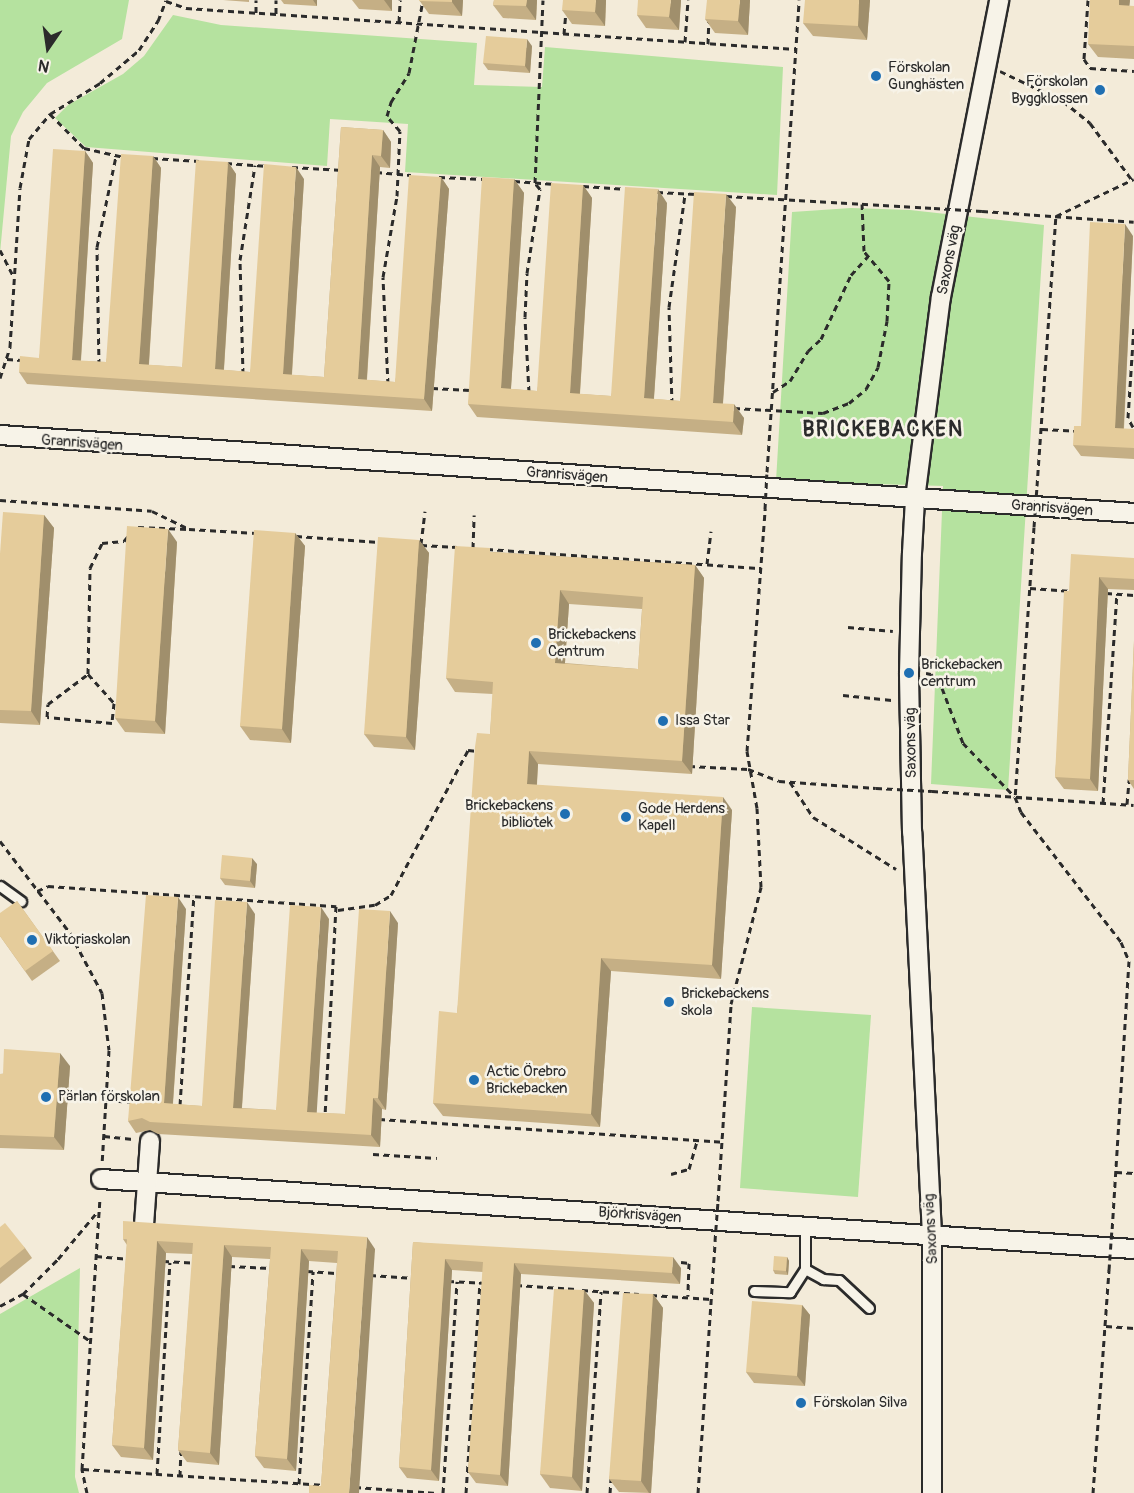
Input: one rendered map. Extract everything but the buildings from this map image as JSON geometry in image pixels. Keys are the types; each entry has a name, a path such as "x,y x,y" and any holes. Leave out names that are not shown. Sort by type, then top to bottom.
{"street":[{"name":"Saxons väg","path":"932,1493 932,1235 915,880 909,673 915,499 941,297 999,0"},
{"name":"Granrisvägen","path":"0,435 1134,513"},
{"path":"144,1225 150,1141"},
{"name":"Björkrisvägen","path":"101,1179 1134,1249"}],"lane":[{"path":"0,886 21,901"},
{"path":"754,1291 790,1292 805,1269 805,1227"},
{"path":"805,1269 823,1279 839,1280 869,1308"}],"path":[{"path":"0,378 7,359 26,150 34,130 50,114 100,83 139,50 166,0 186,8 796,49"},
{"path":"256,0 256,13"},
{"path":"276,0 276,14"},
{"path":"399,23 400,0"},
{"path":"388,385 383,278 398,174 400,131 387,116 391,102 409,73 421,24 423,0"},
{"path":"530,394 525,317 527,273 540,189 535,183 544,33 543,0"},
{"path":"564,34 566,0"},
{"path":"685,42 688,0"},
{"path":"698,1493 731,1004 761,887 757,808 748,769 799,0"},
{"path":"1088,0 1084,59 1090,68 1134,71"},
{"path":"708,44 710,11"},
{"path":"987,68 1013,74 1063,101 1090,123 1133,179 1056,216"},
{"path":"50,114 84,148 128,157"},
{"path":"99,365 97,247 116,156"},
{"path":"139,158 209,162"},
{"path":"220,163 277,166"},
{"path":"243,375 240,260 255,165"},
{"path":"288,167 354,171"},
{"path":"365,171 421,176"},
{"path":"432,176 490,180"},
{"path":"513,181 558,184"},
{"path":"582,186 639,190"},
{"path":"651,191 708,195"},
{"path":"672,404 669,307 686,194"},
{"path":"719,195 1134,222"},
{"path":"730,408 823,412 849,403 866,389 878,367 887,321 889,281 864,250 862,204"},
{"path":"1056,216 1016,797 1021,812 1121,942 1132,960 1093,1493"},
{"path":"0,250 15,280"},
{"path":"773,392 790,381 808,351 821,339 851,275 868,256"},
{"path":"1125,433 1133,427 1128,418 1134,324"},
{"path":"7,359 30,361"},
{"path":"87,365 110,366"},
{"path":"232,374 254,376"},
{"path":"376,384 399,386"},
{"path":"423,387 482,391"},
{"path":"518,393 541,395"},
{"path":"660,403 683,404"},
{"path":"1041,429 1082,431"},
{"path":"0,500 152,511 189,529"},
{"path":"421,544 425,511"},
{"path":"473,548 474,515"},
{"path":"88,674 48,704 47,717 112,723 114,703 88,674 90,568 102,543 124,541 140,526 258,533"},
{"path":"706,564 711,531"},
{"path":"292,536 386,542"},
{"path":"409,544 761,568"},
{"path":"1030,588 1082,591"},
{"path":"1094,592 1134,595"},
{"path":"1103,803 1117,594"},
{"path":"848,627 892,631"},
{"path":"909,673 931,674 942,688 963,743 1016,797"},
{"path":"843,695 892,700"},
{"path":"36,891 48,886 330,904 338,910 361,908 383,902 391,895 468,750 489,752"},
{"path":"684,766 748,769 790,782 1134,805"},
{"path":"1127,804 1129,771"},
{"path":"790,782 813,817 915,880"},
{"path":"0,841 85,955 102,993 109,1030 82,1469 87,1493"},
{"path":"180,1106 194,896"},
{"path":"218,909 219,897"},
{"path":"360,919 361,908"},
{"path":"325,1115 338,910"},
{"path":"106,1100 140,1103"},
{"path":"170,1105 192,1106"},
{"path":"314,1114 336,1116"},
{"path":"371,1119 722,1142"},
{"path":"104,1136 150,1141"},
{"path":"671,1174 689,1169 697,1141"},
{"path":"373,1154 437,1158"},
{"path":"1116,1172 1134,1173"},
{"path":"0,1306 22,1294 58,1259 99,1210"},
{"path":"96,1256 139,1259"},
{"path":"160,1261 207,1264"},
{"path":"157,1474 170,1262"},
{"path":"681,1262 689,1263 688,1296"},
{"path":"194,1275 195,1263"},
{"path":"218,1265 278,1269"},
{"path":"301,1271 349,1274"},
{"path":"299,1484 313,1271"},
{"path":"337,1285 338,1273"},
{"path":"361,1275 421,1279"},
{"path":"445,1281 491,1284"},
{"path":"443,1493 457,1281"},
{"path":"466,1493 480,1283"},
{"path":"513,1285 711,1299"},
{"path":"587,1493 601,1291"},
{"path":"624,1305 625,1293"},
{"path":"22,1294 90,1341"},
{"path":"1105,1326 1134,1328"},
{"path":"180,1476 182,1440"},
{"path":"82,1469 334,1486"},
{"path":"610,1493 612,1469"},
{"path":"322,1485 323,1473"},
{"path":"345,1487 437,1493"}],"green space":[{"path":"0,0 129,0 122,39 47,83 23,112 11,136 0,253"},
{"path":"173,15 221,25 477,43 474,85 542,87 545,47 783,67 777,195 405,172 408,124 330,119 327,166 86,147 55,118 68,105 123,74 144,56"},
{"path":"851,208 910,210 1044,225 1008,790 931,784 943,486 776,481 792,212"},
{"path":"752,1007 871,1015 858,1197 740,1188"},
{"path":"80,1268 75,1477 79,1493 0,1493 0,1314"}],"place":[{"name":"Förskolan Gunghästen","path":"876,76"},
{"name":"Förskolan Byggklossen","path":"1100,90"},
{"name":"Brickebackens Centrum","path":"536,643"},
{"name":"Brickebacken centrum","path":"909,673"},
{"name":"Issa Star","path":"663,721"},
{"name":"Brickebackens bibliotek","path":"565,814"},
{"name":"Gode Herdens Kapell","path":"626,817"},
{"name":"Viktoriaskolan","path":"32,940"},
{"name":"Brickebackens skola","path":"669,1002"},
{"name":"Actic Örebro Brickebacken","path":"474,1080"},
{"name":"Pärlan förskolan","path":"46,1097"},
{"name":"Förskolan Silva","path":"801,1403"}],"district":[{"name":"BRICKEBACKEN","path":"883,430"}]}
